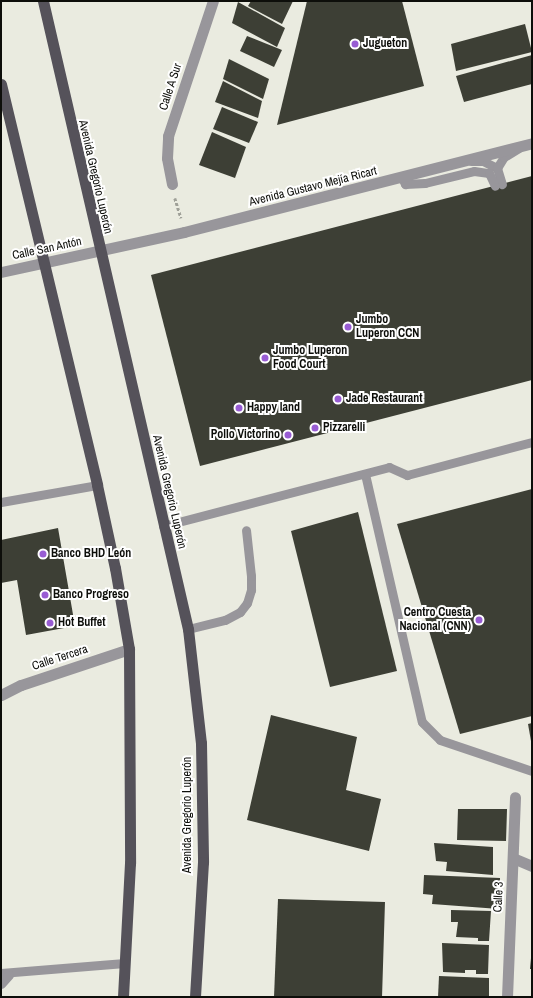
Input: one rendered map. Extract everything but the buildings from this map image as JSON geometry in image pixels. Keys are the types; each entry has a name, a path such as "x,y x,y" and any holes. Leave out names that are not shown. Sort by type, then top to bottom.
{"main road":[{"name":"Avenida Gregorio Luperón","path":"43,1 98,250 188,629 201,744 203,862 195,997"},
{"path":"1,84 97,485 115,568 129,649 130,863 123,997"}],"street":[{"name":"Calle A Sur","path":"172,184 168,158 168,136 213,1"},
{"name":"Avenida Gustavo Mejía Ricart","path":"98,250 184,232 402,178 528,144"},
{"name":"Calle San Antón","path":"1,272 43,264 98,250"},
{"name":"Calle Tercera","path":"1,695 21,685 129,649"},
{"name":"Calle 3","path":"507,997 515,797"},
{"path":"513,858 532,866"}],"lane":[{"path":"402,178 406,184 425,182 474,171 489,174 499,185 497,168 504,157 528,144"},
{"path":"465,161 483,161 497,168"},
{"path":"164,526 389,468 407,476 532,442"},
{"path":"365,474 422,722 440,740 532,771"},
{"path":"1,502 97,485"},
{"path":"188,629 225,620 240,612 247,603 251,590 251,576 246,530"},
{"path":"1,984 5,974 125,963"}],"path":[{"path":"172,184 184,232"}],"place":[{"name":"Jugueton","path":"355,44"},
{"name":"Jumbo Luperon CCN","path":"348,327"},
{"name":"Jumbo Luperon Food Court","path":"265,358"},
{"name":"Jade Restaurant","path":"338,399"},
{"name":"Happy land","path":"239,408"},
{"name":"Pizzarelli","path":"315,428"},
{"name":"Pollo Victorino","path":"288,435"},
{"name":"Banco BHD León","path":"43,554"},
{"name":"Banco Progreso","path":"45,595"},
{"name":"Centro Cuesta Nacional (CNN)","path":"479,620"},
{"name":"Hot Buffet","path":"50,623"}]}
